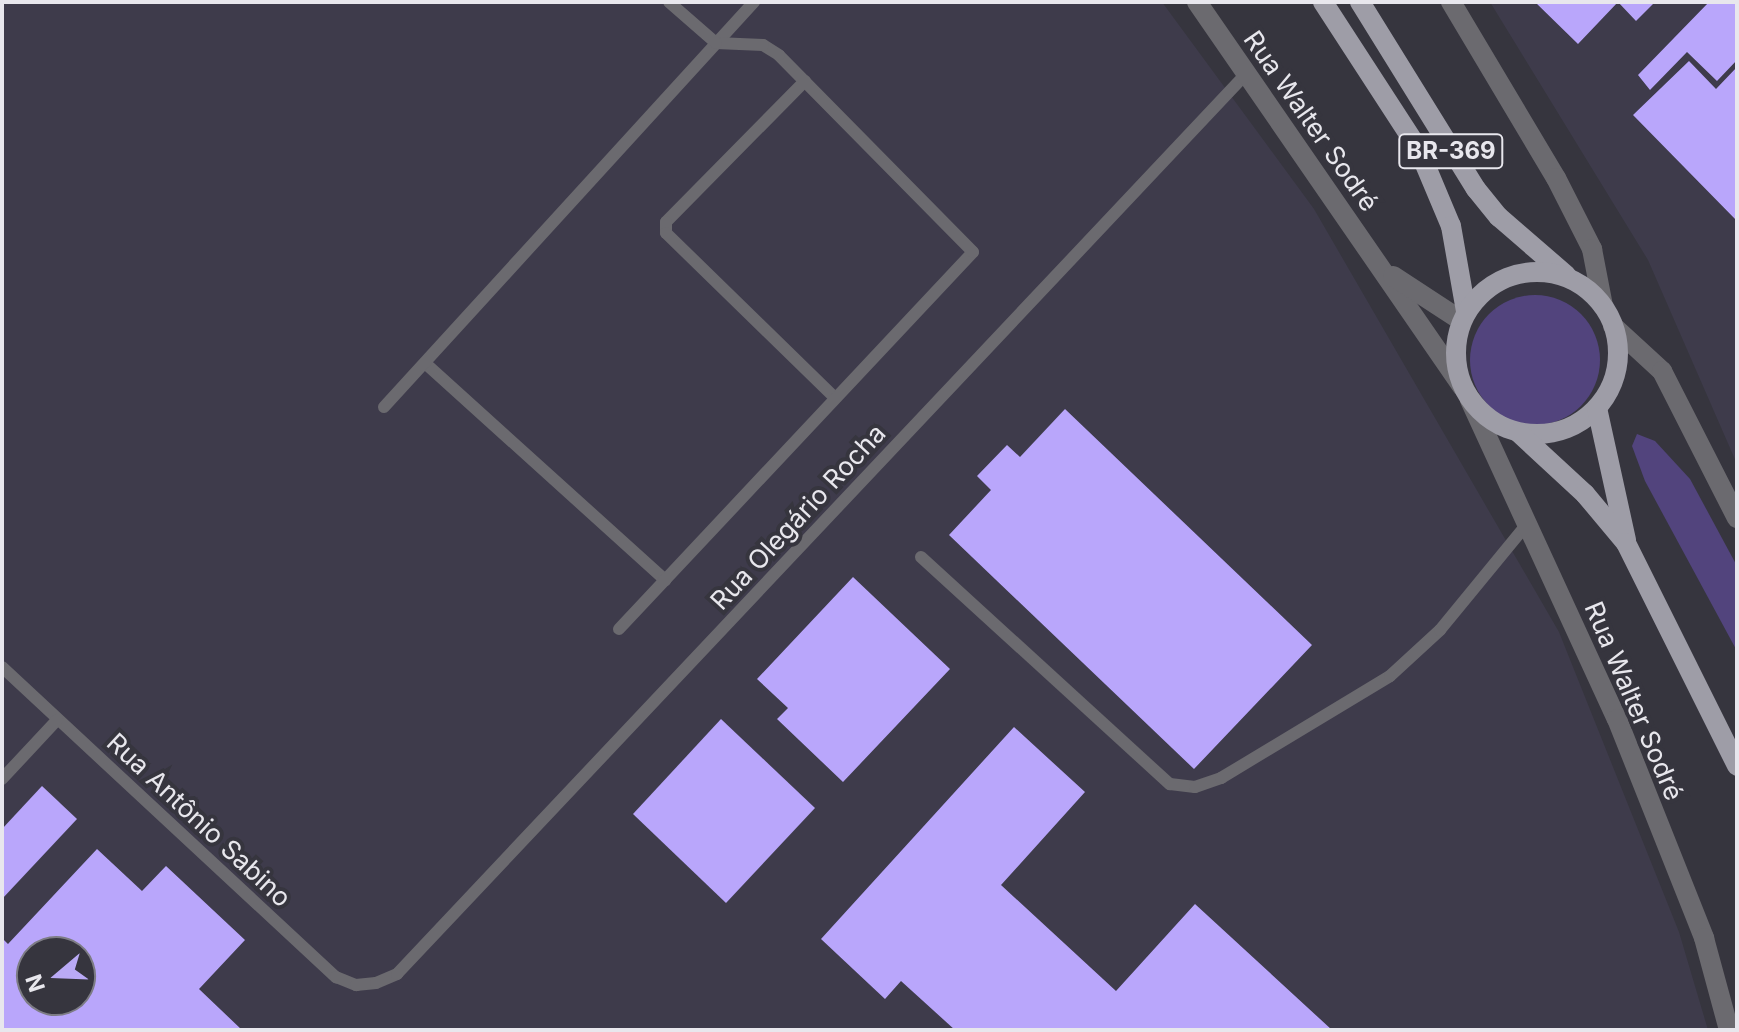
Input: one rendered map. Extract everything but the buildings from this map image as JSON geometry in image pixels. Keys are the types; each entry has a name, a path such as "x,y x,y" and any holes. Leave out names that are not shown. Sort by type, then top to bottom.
{"main road":[{"name":"BR-369","path":"1323,2 1419,150 1451,226 1464,316"},
{"name":"BR-369","path":"1360,2 1476,189 1499,217 1569,277"},
{"path":"1519,433 1561,431 1597,408 1616,371 1618,348 1613,326 1603,306 1588,289 1569,277 1550,272 1511,275 1493,283 1464,316 1455,354 1466,393 1492,421 1519,433 1585,494 1626,543 1737,766"},
{"path":"1597,408 1626,543"}],"street":[{"name":"Rua Walter Sodré","path":"1197,2 1466,393 1617,719 1704,938 1729,1030"},
{"path":"1451,2 1556,178 1592,249 1603,306"},
{"name":"Rua Walter Sodré","path":"1383,269 1464,316"},
{"path":"1613,326 1662,371 1737,518"}],"lane":[{"path":"619,629 973,252 779,55 763,45 716,43 669,2"},
{"path":"384,407 754,2"},
{"name":"Rua Olegário Rocha","path":"376,983 397,974 1247,73"},
{"path":"805,81 666,222 666,233 835,398"},
{"path":"425,363 665,580"},
{"path":"921,557 1170,784 1195,787 1221,778 1390,676 1440,630 1527,524"},
{"name":"Rua Antônio Sabino","path":"2,667 336,977 356,985 376,983"},
{"path":"2,779 57,720"}],"shaded area":[{"path":"2,2 1162,2 1314,209 1559,632 1679,932 1708,1030 2,1030"},
{"path":"1490,2 1737,2 1737,464 1648,260"},
{"path":"1535,295 1560,300 1581,314 1595,335 1600,360 1595,385 1581,406 1560,420 1535,425 1510,420 1489,406 1475,385 1470,360 1475,335 1489,314 1510,300"},
{"path":"1637,434 1655,441 1690,479 1737,566 1737,651 1645,481 1632,446"}]}
